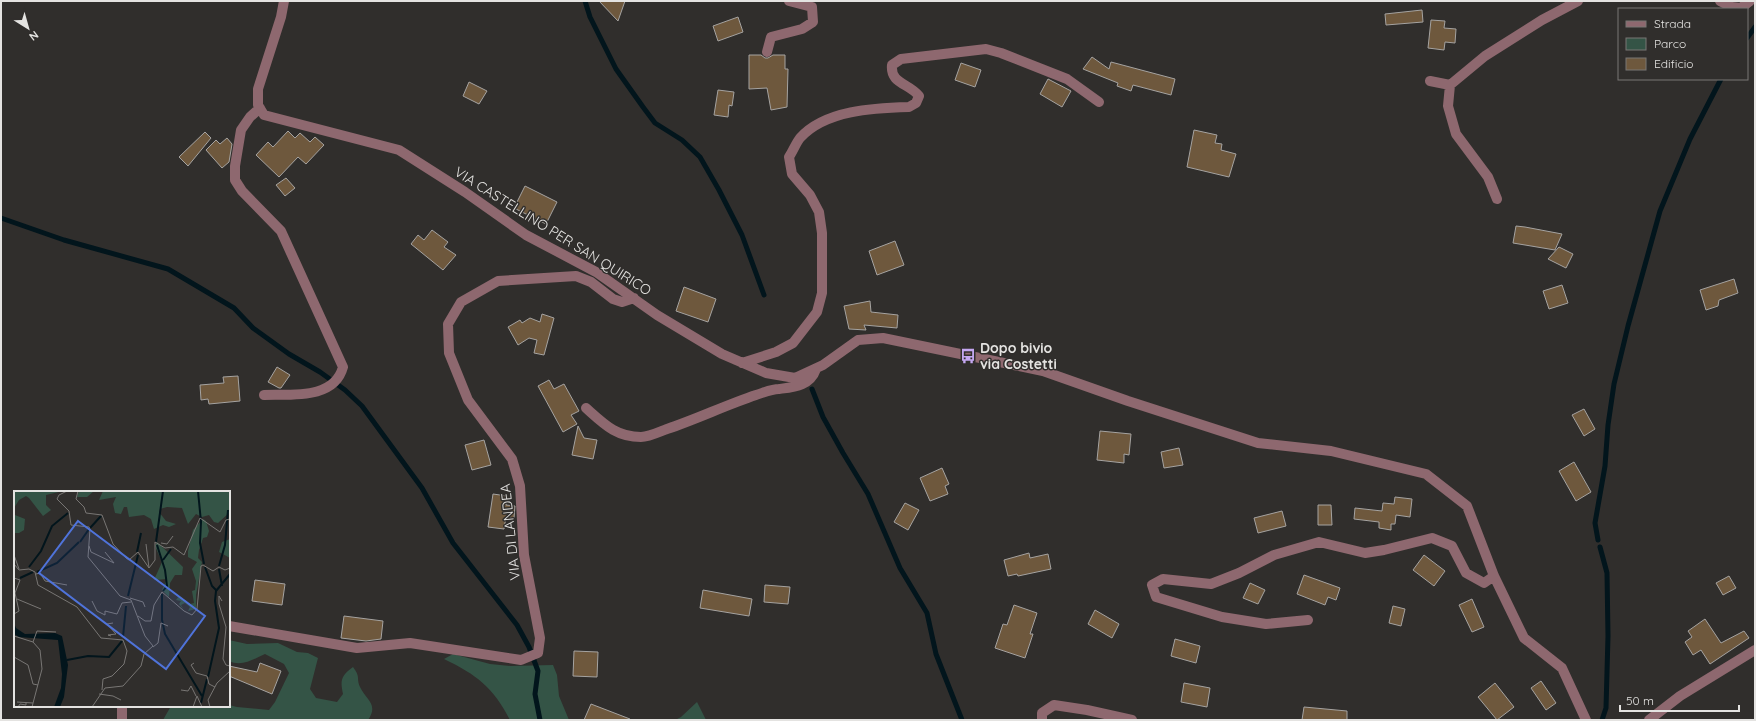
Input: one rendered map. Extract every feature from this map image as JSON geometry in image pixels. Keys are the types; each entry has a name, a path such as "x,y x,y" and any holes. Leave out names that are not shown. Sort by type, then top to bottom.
{"street":[{"path":"264,395 316,393 331,385 340,377 343,367 281,232 242,191 234,180 241,130 260,108 258,105 258,88 281,17 284,1"},
{"path":"767,52 771,37 802,29 813,22 812,7 789,1"},
{"path":"1497,198 1488,177 1456,134 1448,106 1450,85 1485,56 1542,20 1578,1"},
{"path":"1720,1 1732,7 1741,8 1750,1"},
{"path":"742,363 776,352 793,343 817,312 822,293 822,233 819,212 810,195 792,174 789,157 800,138 816,125 853,111 909,108 916,102 919,96 913,89 896,80 892,72 892,65 901,59 986,49 1001,52 1067,79 1099,102"},
{"path":"1430,81 1450,85"},
{"name":"VIA CASTELLINO PER SAN QUIRICO","path":"260,108 264,115 399,150 465,192 526,235 596,272 657,315 708,346 722,354 766,373 795,378 816,368 858,340 883,338 1043,371 1128,401 1258,443 1331,451 1426,474 1468,506 1494,576 1524,638 1562,668 1586,720"},
{"name":"VIA DI LANDEA","path":"230,626 357,648 410,643 521,660 538,653 540,638 524,556 520,486 512,459 468,400 448,353 448,324 461,302 498,281 576,276 590,282 612,299 622,302 634,298"},
{"path":"586,408 610,429 628,436 643,437 693,420 745,399 776,389 793,388 804,384 815,373 816,368"},
{"path":"1308,620 1266,624 1222,617 1156,597 1152,585 1163,579 1211,584 1239,573 1274,555 1319,542 1365,552 1384,550 1432,538 1452,546 1466,572 1478,580 1484,583 1494,576"},
{"path":"1649,720 1680,696 1755,650"},
{"path":"1042,720 1042,714 1054,705 1087,710 1132,720"},
{"path":"122,707 122,720"}],"green space":[{"path":"230,640 247,644 278,643 297,652 308,653 318,658 310,689 316,698 337,702 343,694 342,679 353,667 358,676 360,687 372,706 371,715 368,720 163,720 170,707 230,707 230,705 269,710 275,702 289,673 284,664 265,654 243,663 230,661"},
{"path":"453,654 490,664 511,666 553,665 557,675 559,696 569,720 510,720 497,699 483,683 466,671 444,659"},
{"path":"697,702 706,720 675,720 681,717"}],"building":[{"path":"599,1 625,1 618,21"},
{"path":"1422,10 1423,22 1386,25 1385,14"},
{"path":"738,17 743,32 718,41 713,26"},
{"path":"1431,20 1445,21 1444,28 1456,29 1455,43 1445,42 1444,50 1428,48"},
{"path":"749,55 761,55 768,58 773,55 785,55 785,69 788,69 787,107 771,110 767,88 749,89"},
{"path":"1092,57 1109,69 1111,62 1175,79 1171,95 1133,85 1131,91 1117,86 1118,83 1083,69"},
{"path":"961,63 981,70 975,87 955,80"},
{"path":"1048,79 1071,91 1062,107 1040,94"},
{"path":"469,82 487,91 479,104 463,96"},
{"path":"718,90 734,92 732,106 729,105 728,117 714,115"},
{"path":"1194,130 1217,135 1215,143 1222,144 1221,150 1236,154 1229,177 1187,167"},
{"path":"288,131 295,138 300,133 310,142 315,137 324,145 306,164 298,157 279,177 256,155 268,142 273,147"},
{"path":"205,132 211,138 188,166 179,157"},
{"path":"227,138 232,144 229,162 222,168 206,150 216,140 220,144"},
{"path":"286,178 295,188 285,196 276,185"},
{"path":"525,186 557,202 546,224 514,208"},
{"path":"1516,226 1562,234 1555,250 1513,243"},
{"path":"432,230 448,242 444,247 456,255 443,270 411,244 418,235 424,240"},
{"path":"895,241 904,265 877,275 869,251"},
{"path":"1559,247 1573,254 1566,268 1548,259"},
{"path":"1734,279 1738,293 1719,300 1718,306 1706,310 1700,290"},
{"path":"1562,285 1568,303 1549,309 1543,291"},
{"path":"684,287 716,299 708,322 676,311"},
{"path":"870,301 871,312 898,315 897,328 864,325 866,330 849,329 844,306"},
{"path":"542,314 554,318 544,355 534,353 537,340 529,338 518,345 508,327 520,320 522,323 530,318 540,322"},
{"path":"277,367 290,375 281,388 268,382"},
{"path":"238,376 240,401 209,404 208,399 201,400 200,385 224,383 223,377"},
{"path":"549,380 554,389 564,384 579,411 571,415 577,424 563,432 538,386"},
{"path":"1584,409 1595,429 1584,436 1572,415"},
{"path":"578,426 584,438 597,440 593,459 572,455"},
{"path":"1100,431 1131,434 1129,455 1124,454 1124,463 1097,460"},
{"path":"484,440 491,465 472,470 465,445"},
{"path":"1179,448 1183,465 1164,468 1161,452"},
{"path":"1574,462 1591,492 1576,501 1559,471"},
{"path":"942,468 949,484 945,486 948,494 930,501 920,478"},
{"path":"493,494 507,496 506,505 515,506 514,518 506,517 504,529 488,527"},
{"path":"1395,497 1412,499 1410,517 1396,515 1395,524 1391,524 1391,530 1379,528 1379,522 1354,519 1355,508 1382,511 1383,503 1394,504"},
{"path":"905,503 919,510 908,530 894,522"},
{"path":"1318,505 1331,505 1332,525 1318,525"},
{"path":"1282,511 1286,526 1258,533 1254,518"},
{"path":"1029,553 1030,558 1048,554 1051,569 1018,576 1017,574 1008,576 1004,560"},
{"path":"1424,555 1445,571 1434,586 1413,570"},
{"path":"1304,575 1340,588 1336,600 1328,597 1325,605 1297,594"},
{"path":"1729,576 1736,588 1723,595 1716,583"},
{"path":"255,580 285,584 282,605 252,601"},
{"path":"1250,583 1265,590 1258,604 1243,598"},
{"path":"765,585 790,587 788,604 764,602"},
{"path":"703,590 752,599 749,616 700,608"},
{"path":"1472,599 1484,627 1472,632 1459,605"},
{"path":"1014,605 1037,613 1030,634 1033,634 1025,658 995,648 1003,624 1007,625"},
{"path":"1393,606 1405,609 1401,626 1389,623"},
{"path":"1095,610 1119,624 1112,638 1088,624"},
{"path":"344,616 383,621 381,639 366,641 341,638"},
{"path":"1705,619 1721,643 1744,631 1749,638 1710,664 1701,650 1693,655 1685,642 1692,637 1688,631"},
{"path":"1175,639 1200,646 1196,663 1171,656"},
{"path":"574,651 598,652 597,677 573,676"},
{"path":"260,663 281,671 272,694 230,676 230,666 257,672"},
{"path":"1541,681 1556,703 1546,710 1531,688"},
{"path":"1184,683 1210,688 1207,707 1181,702"},
{"path":"1495,683 1514,707 1497,720 1478,697"},
{"path":"591,704 630,719 630,720 584,720"},
{"path":"1304,707 1347,711 1347,720 1302,720"}],"waterway":[{"path":"585,1 590,17 616,69 643,107 655,123 682,140 700,157 742,235 764,295"},
{"path":"1748,37 1755,27"},
{"path":"1598,540 1595,523 1605,466 1608,425 1614,384 1628,326 1660,211 1690,139 1720,80"},
{"path":"1,218 64,240 168,269 234,308 253,328 289,354 320,372 345,390 362,406 422,488 453,543 517,625 529,647 538,671 535,694 540,720"},
{"path":"812,389 823,417 868,494 900,568 927,613 936,654 962,720"},
{"path":"1600,547 1607,573 1608,636 1606,708 1602,720"}],"place":[{"name":"Dopo bivio via Costetti","path":"968,356"}]}
